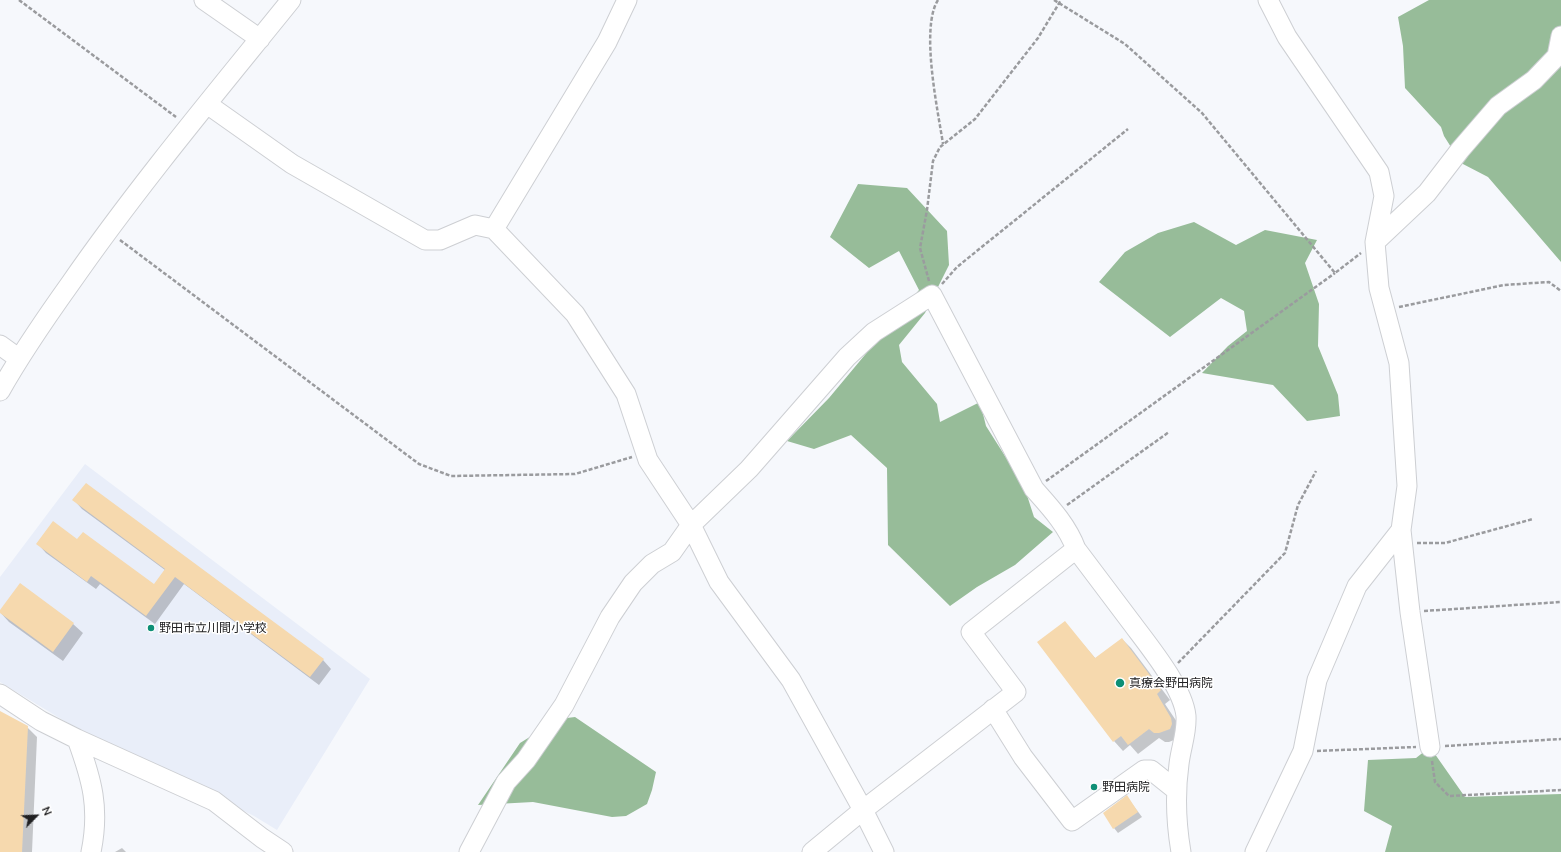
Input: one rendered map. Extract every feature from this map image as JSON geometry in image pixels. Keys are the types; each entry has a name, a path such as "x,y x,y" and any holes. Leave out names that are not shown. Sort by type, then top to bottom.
{"street":[{"path":"204,0 260,39"},
{"path":"0,391 18,358 107,230 292,0"},
{"path":"494,229 607,42 627,0"},
{"path":"1268,0 1287,37 1379,172 1384,196 1375,242 1379,288 1395,347 1399,371 1407,486 1402,536 1410,612 1430,747"},
{"path":"1375,242 1427,193 1460,150 1498,106 1534,80 1557,56 1561,36"},
{"path":"207,104 292,164 424,240 440,240 475,225 494,229 575,314 626,394 648,460 691,525 719,582 791,680 863,810 884,852"},
{"path":"469,852 506,782 526,760 564,705 610,617 633,583 652,564 672,552 691,525 749,469 847,357 874,332 932,295 1034,489 1055,513 1071,537 1076,549 1168,673 1179,696 1186,715 1185,738 1179,760 1176,790 1180,852"},
{"path":"0,345 18,358"},
{"path":"1255,852 1303,751 1317,680 1357,586 1402,536"},
{"path":"812,852 863,810 1016,692 971,632 1076,549"},
{"path":"0,694 41,722 214,802 283,852"},
{"path":"993,709 1023,757 1072,821 1144,770 1151,770 1176,790"},
{"path":"77,739 89,771 94,796 95,835 91,852"}],"path":[{"path":"19,0 190,127"},
{"path":"938,0 933,7 929,48 943,145"},
{"path":"1054,0 1125,44 1202,113 1335,273"},
{"path":"932,295 920,248 928,210 933,162 943,145 975,119 1038,38 1061,0"},
{"path":"932,295 957,267 1128,129"},
{"path":"107,230 419,464 451,476 575,474 646,453"},
{"path":"1034,489 1335,273 1375,242"},
{"path":"1385,310 1504,285 1549,282 1561,291"},
{"path":"1055,513 1170,432"},
{"path":"1168,673 1285,553 1298,505 1316,471"},
{"path":"1402,536 1445,543 1533,519"},
{"path":"1410,612 1561,602"},
{"path":"1430,747 1435,782 1449,796 1561,790"}],"shaded area":[{"name":"野田市立川間小学校","path":"85,464 370,679 277,830 254,816 76,728 0,682 0,577"}],"green space":[{"path":"1429,0 1561,0 1561,262 1488,177 1461,163 1444,136 1441,127 1405,88 1403,46 1398,17"},
{"path":"858,184 907,188 947,231 949,265 925,313 899,345 902,362 937,404 940,422 980,402 986,426 1024,486 1034,517 1053,532 1015,565 977,587 950,606 888,545 887,468 851,435 814,449 787,441 829,398 919,290 899,251 869,268 830,237"},
{"path":"1194,222 1236,245 1265,230 1317,240 1305,263 1319,304 1318,346 1338,395 1340,416 1307,421 1273,385 1202,373 1228,346 1247,331 1244,311 1221,298 1170,337 1099,282 1125,252 1158,233"},
{"path":"575,717 656,772 647,804 626,816 612,817 533,802 478,805 520,743 559,719"},
{"path":"1430,747 1465,797 1561,794 1561,852 1385,852 1392,826 1364,811 1368,760 1416,758"}],"building":[{"path":"86,483 324,659 310,677 175,577 146,616 91,576 87,582 36,544 53,521 77,539 83,532 154,584 165,569 72,500"},
{"path":"20,583 74,623 53,652 0,613 0,610"},
{"path":"1065,621 1095,658 1122,638 1161,690 1157,694 1171,718 1172,724 1170,729 1159,733 1154,733 1149,729 1128,745 1121,736 1113,742 1037,642"},
{"path":"0,711 28,726 22,852 0,852"},
{"path":"1127,795 1138,812 1113,829 1103,813"}],"place":[{"name":"野田市立川間小学校","path":"151,628"},
{"name":"真療会野田病院","path":"1120,683"},
{"name":"野田病院","path":"1094,787"}]}
